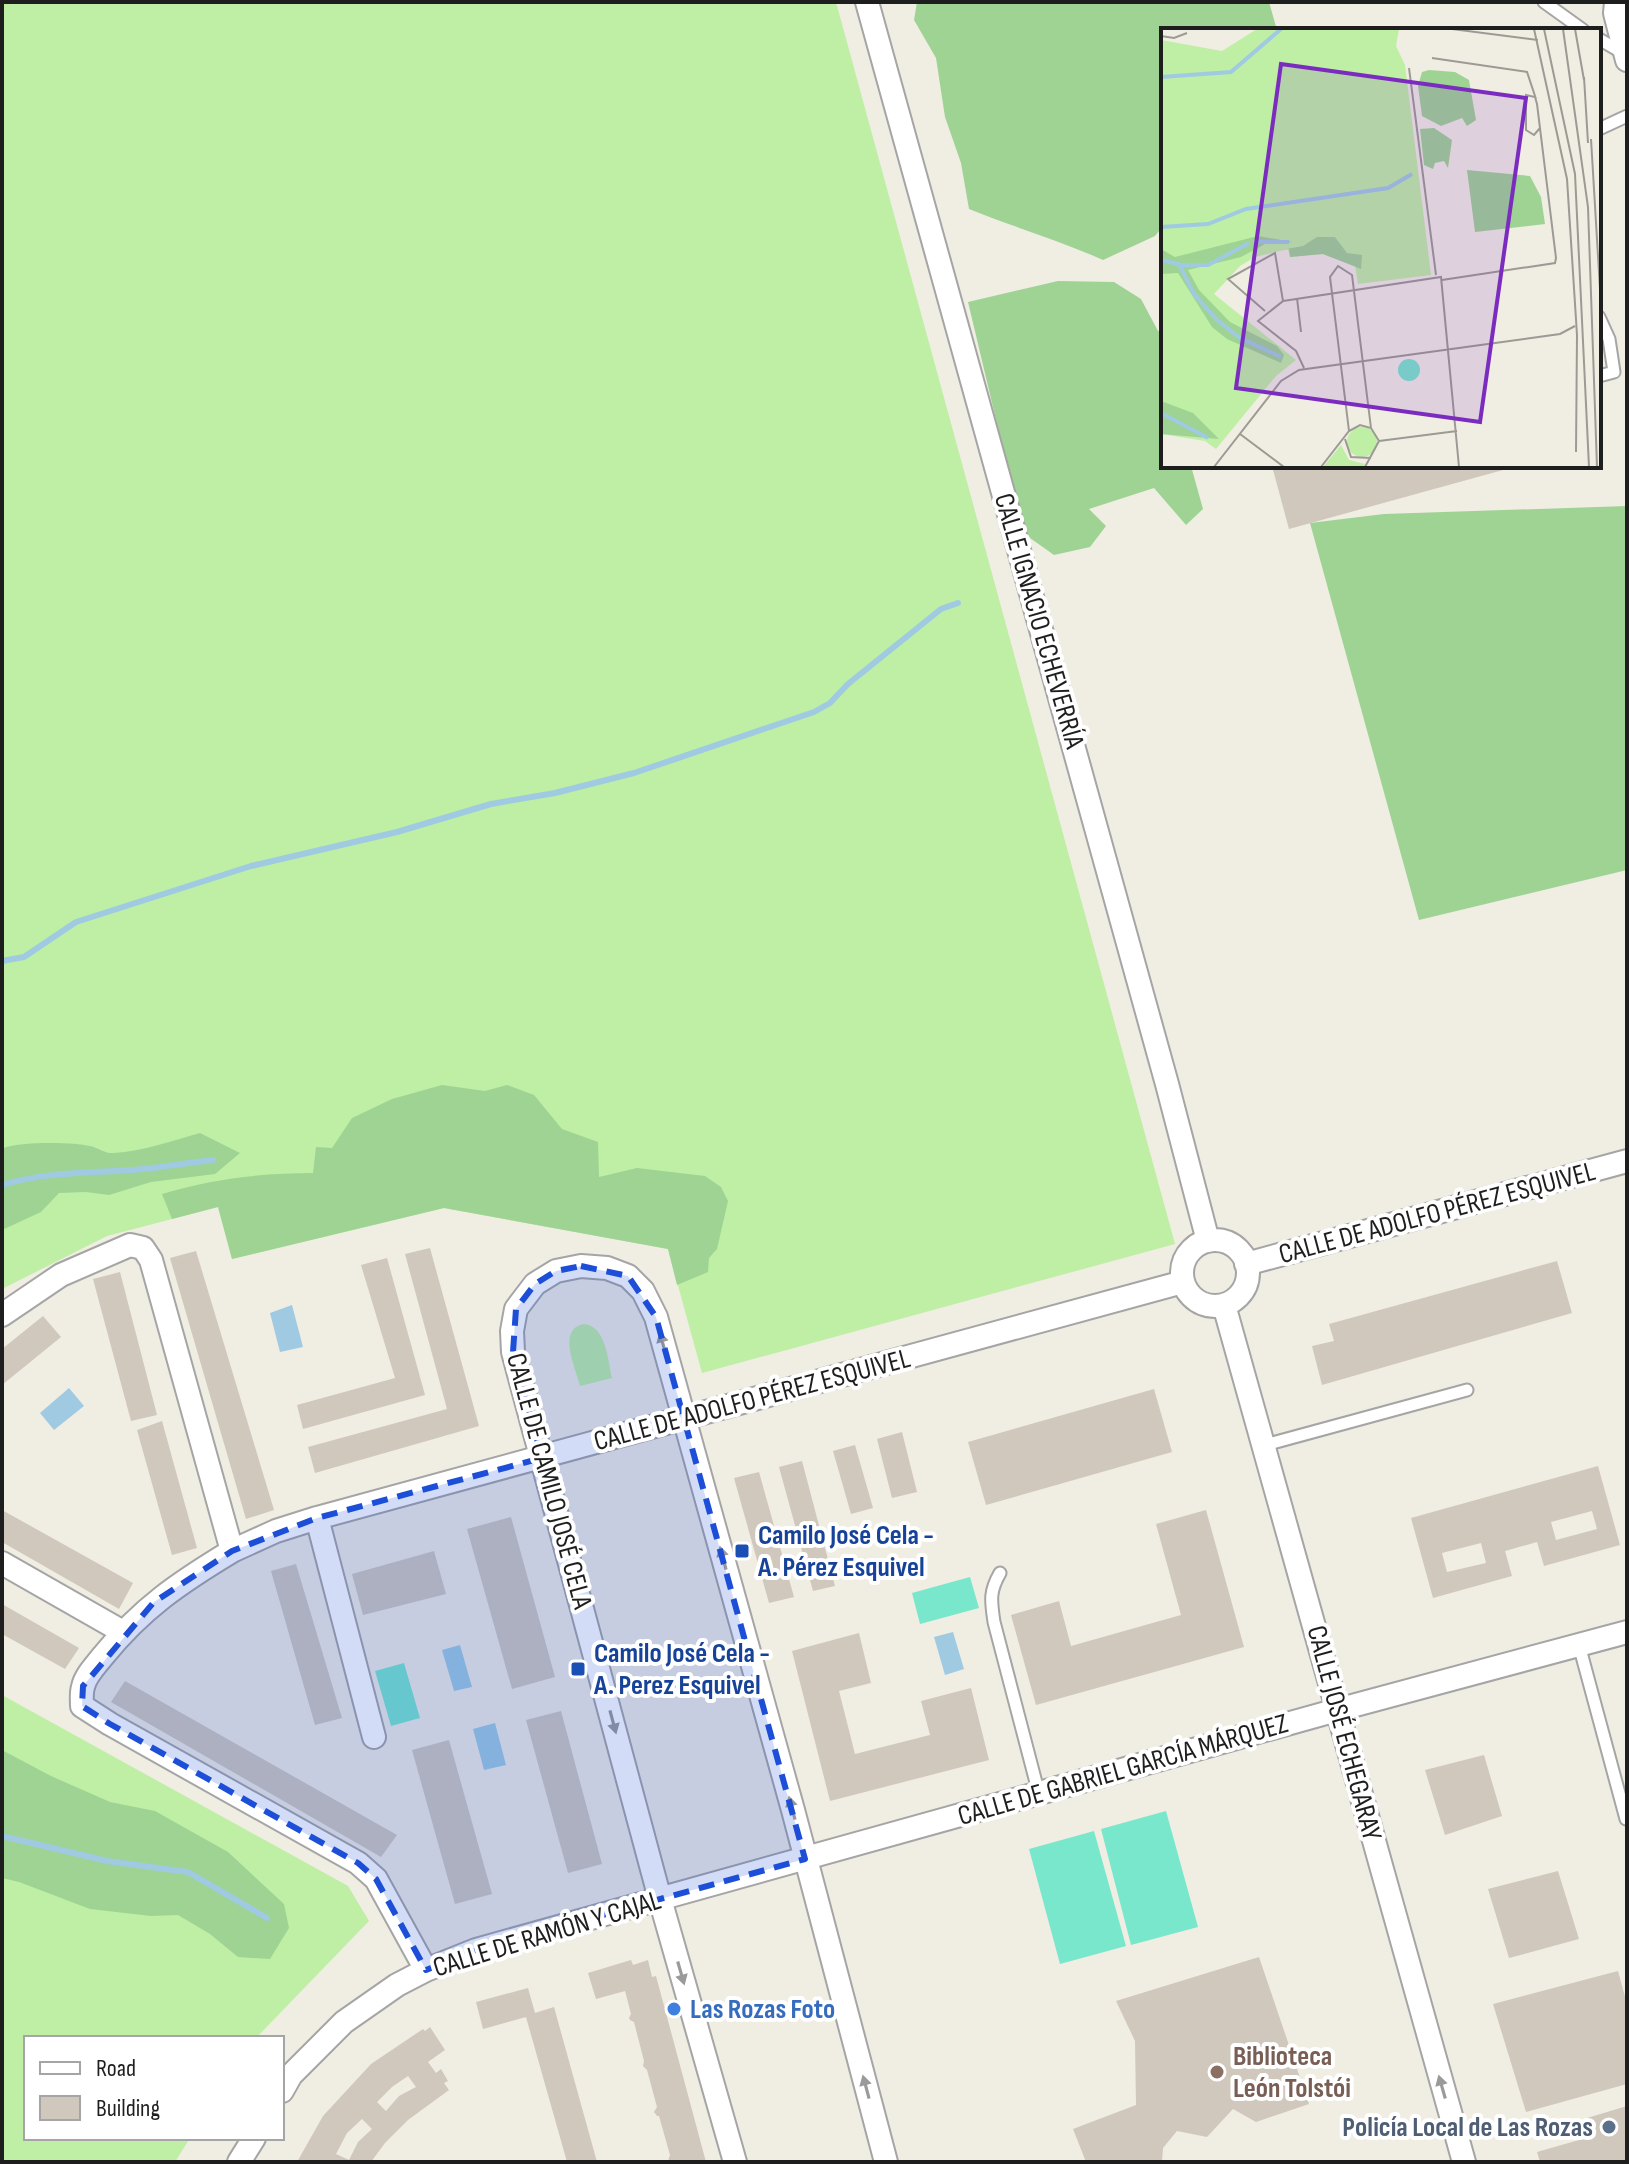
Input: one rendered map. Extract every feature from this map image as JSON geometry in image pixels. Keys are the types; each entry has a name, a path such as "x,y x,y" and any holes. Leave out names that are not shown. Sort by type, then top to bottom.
{"street":[{"name":"CALLE IGNACIO ECHEVERRÍA","path":"867,2 1208,1241"},
{"path":"1616,2 1615,13 1626,57"},
{"name":"CALLE DE ADOLFO PÉREZ ESQUIVEL","path":"1246,1264 1627,1161"},
{"path":"1208,1241 1229,1243 1238,1249 1246,1264 1248,1278 1244,1288 1234,1300 1224,1305 1203,1304 1190,1295 1183,1282 1186,1256 1208,1241"},
{"path":"2,1315 61,1275 130,1245 143,1248 151,1260 232,1551"},
{"name":"CALLE DE CAMILO JOSÉ CELA","path":"735,2162 660,1899 513,1352 512,1331 516,1309 535,1284 556,1271 581,1266 607,1268 628,1276 643,1291 656,1317 886,2162"},
{"name":"CALLE DE ADOLFO PÉREZ ESQUIVEL","path":"426,1970 376,1879 358,1863 82,1706 83,1686 94,1667 123,1632 154,1602 232,1551 276,1531 317,1518 1183,1282"},
{"name":"CALLE JOSÉ ECHEGARAY","path":"1224,1305 1464,2162"},
{"path":"317,1518 374,1737"},
{"path":"2,1563 123,1632"},
{"name":"CALLE DE GABRIEL GARCÍA MÁRQUEZ","path":"805,1859 1627,1632"},
{"name":"CALLE DE RAMÓN Y CAJAL","path":"284,2087 291,2075 344,2022 397,1985 426,1970 476,1950 805,1859"},
{"path":"239,2162 253,2140"}],"lane":[{"path":"1544,2 1576,28"},
{"path":"1601,40 1626,57"},
{"path":"1601,128 1627,116"},
{"path":"1601,321 1609,339 1614,372 1601,375"},
{"path":"1265,1445 1467,1390"},
{"path":"1000,1573 991,1594 994,1622 1039,1794"},
{"path":"1579,1645 1626,1819"}],"highlighted area":[{"path":"581,1266 628,1276 656,1317 805,1859 476,1950 426,1970 376,1879 358,1863 82,1706 83,1686 154,1602 232,1551 317,1518 542,1458 513,1352 516,1309 535,1284 556,1271"}],"green space":[{"path":"2,2 836,2 1175,1244 702,1373 668,1249 444,1208 232,1259 218,1207 107,1236 2,1289"},
{"path":"917,2 1269,2 1276,28 1161,28 1161,228 1155,236 1103,260 969,209 961,163 945,117 936,58 914,20"},
{"path":"1058,281 1114,282 1141,299 1161,332 1161,468 1192,468 1203,509 1186,525 1154,488 1089,509 1106,526 1090,547 1054,555 1023,533 968,302"},
{"path":"1627,506 1627,870 1419,920 1310,523 1384,514"},
{"path":"442,1085 485,1091 507,1085 534,1095 562,1129 598,1142 599,1177 637,1168 705,1176 721,1187 728,1201 717,1249 709,1258 708,1272 677,1285 668,1249 444,1208 232,1259 218,1207 172,1219 162,1194 237,1178 313,1173 316,1147 332,1148 352,1118 392,1099"},
{"path":"200,1133 240,1153 215,1174 151,1182 109,1195 59,1193 41,1212 2,1230 2,1149 32,1143 59,1143 90,1146 114,1153 147,1148"},
{"path":"584,1324 591,1326 601,1337 612,1378 580,1386 569,1341 576,1327"},
{"path":"970,1577 979,1608 920,1624 912,1593"},
{"path":"404,1663 420,1718 391,1726 375,1671"},
{"path":"2,1695 348,1886 369,1921 258,2036 24,2036 24,2140 189,2140 175,2162 2,2162"},
{"path":"2,1750 110,1802 155,1811 228,1852 284,1904 289,1928 270,1959 238,1957 210,1934 178,1915 151,1916 90,1909 2,1878"},
{"path":"1166,1811 1198,1927 1131,1945 1101,1829"},
{"path":"1094,1831 1126,1946 1060,1964 1029,1849"}],"water":[{"path":"292,1305 303,1347 280,1352 270,1313"},
{"path":"69,1388 84,1406 54,1430 40,1413"},
{"path":"953,1632 964,1669 945,1675 934,1637"},
{"path":"460,1645 472,1687 454,1691 442,1650"},
{"path":"495,1723 506,1765 484,1770 473,1729"}],"building":[{"path":"1273,468 1510,468 1289,529"},
{"path":"430,1248 479,1426 315,1473 308,1447 447,1409 405,1254"},
{"path":"196,1251 274,1510 246,1519 170,1258"},
{"path":"387,1258 425,1395 303,1429 297,1405 395,1378 361,1265"},
{"path":"1557,1261 1572,1313 1322,1385 1312,1346 1334,1341 1329,1324"},
{"path":"120,1272 157,1415 131,1421 93,1279"},
{"path":"43,1316 61,1337 2,1385 2,1349"},
{"path":"1154,1389 1172,1452 986,1505 968,1442"},
{"path":"162,1421 197,1548 172,1555 137,1430"},
{"path":"902,1432 917,1492 892,1498 877,1439"},
{"path":"855,1445 873,1508 851,1514 833,1451"},
{"path":"802,1461 835,1586 813,1591 779,1467"},
{"path":"1598,1466 1620,1545 1544,1566 1537,1542 1505,1551 1512,1576 1433,1598 1411,1518","holes":["1592,1511 1597,1529 1556,1540 1551,1522","1481,1543 1486,1563 1447,1572 1442,1553"]},
{"path":"759,1472 794,1597 769,1603 734,1478"},
{"path":"2,1510 133,1583 119,1609 2,1542"},
{"path":"1206,1510 1244,1647 1036,1705 1011,1615 1059,1601 1071,1646 1181,1615 1156,1524"},
{"path":"511,1517 555,1677 512,1689 467,1529"},
{"path":"434,1551 446,1594 363,1615 352,1574"},
{"path":"296,1564 342,1718 315,1725 271,1571"},
{"path":"2,1604 79,1648 65,1669 2,1634"},
{"path":"859,1633 871,1683 839,1691 855,1754 930,1735 921,1701 971,1688 989,1760 830,1801 792,1651"},
{"path":"125,1681 397,1835 381,1857 111,1702"},
{"path":"561,1711 602,1864 568,1873 526,1720"},
{"path":"449,1740 492,1894 455,1904 412,1750"},
{"path":"1484,1755 1502,1816 1445,1835 1425,1770"},
{"path":"1558,1871 1579,1939 1509,1958 1488,1889"},
{"name":"Biblioteca León Tolstói","path":"1259,1957 1309,2104 1256,2122 1233,2109 1207,2137 1177,2131 1163,2148 1162,2162 1086,2162 1073,2129 1136,2105 1135,2041 1116,2001"},
{"path":"631,1960 633,1965 648,1960 652,1977 656,1976 706,2162 668,2161 670,2155 659,2116 654,2112 657,2107 647,2070 643,2066 634,2022 629,2018 631,2014 625,1991 596,1999 588,1973"},
{"path":"1618,1971 1627,2004 1627,2084 1526,2112 1493,2004"},
{"path":"528,1988 535,2013 554,2007 597,2162 567,2162 526,2017 483,2029 476,2002"},
{"path":"430,2027 445,2050 428,2062 436,2073 441,2069 449,2090 408,2120 371,2162 297,2162 323,2116 371,2064 423,2029 425,2031","holes":["408,2076 416,2087 399,2096 386,2111 377,2102","362,2119 372,2129 358,2142 349,2160 336,2154 347,2133"]},
{"name":"Policía Local de Las Rozas","path":"1627,2106 1627,2162 1540,2162 1537,2152 1593,2136 1587,2118"}],"waterway":[{"path":"2,961 24,957 76,922 251,866 397,832 491,804 555,793 634,773 814,712 830,703 848,684 941,609 958,603"},
{"path":"2,1185 50,1175 142,1169 213,1160"},
{"path":"2,1836 107,1861 188,1872 267,1918"}],"place":[{"name":"Camilo José Cela - A. Pérez Esquivel","path":"742,1551"},
{"name":"Camilo José Cela - A. Perez Esquivel","path":"578,1669"},
{"name":"Las Rozas Foto","path":"674,2009"},
{"name":"Biblioteca León Tolstói","path":"1217,2072"},
{"name":"Policía Local de Las Rozas","path":"1609,2127"}]}
